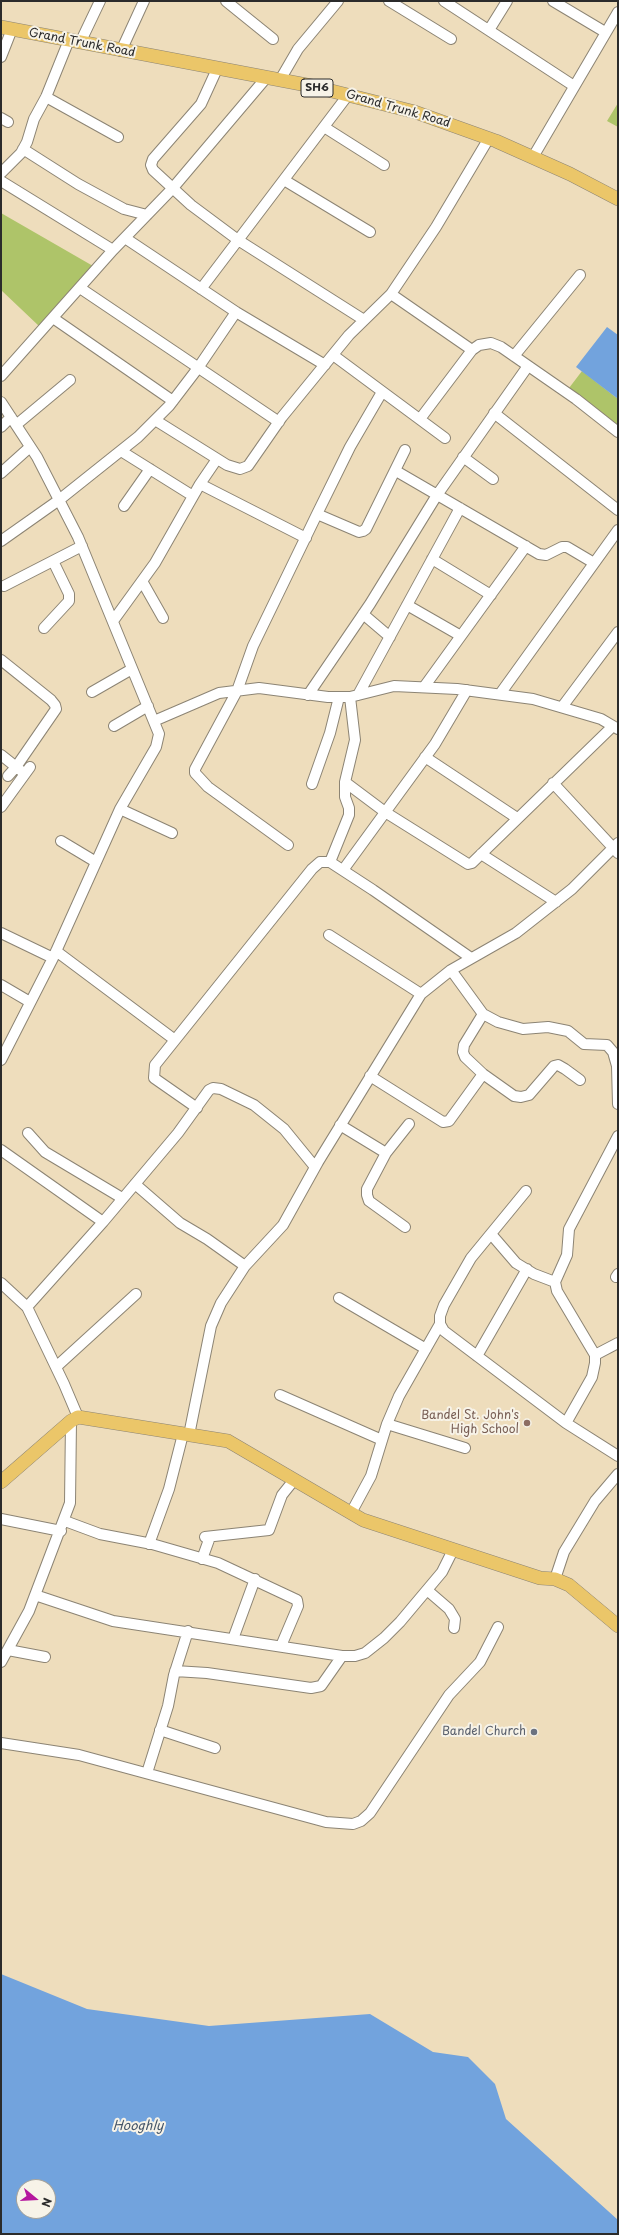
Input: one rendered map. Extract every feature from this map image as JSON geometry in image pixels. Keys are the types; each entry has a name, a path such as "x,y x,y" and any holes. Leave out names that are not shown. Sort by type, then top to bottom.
{"main road":[{"name":"Grand Trunk Road","path":"6,28 120,51 280,80 415,112 489,138 533,157 618,199"},
{"path":"1,1482 75,1419 228,1441 363,1520 540,1578 555,1579 569,1585 618,1626"}],"street":[{"path":"1,173 23,149 34,119 74,42 100,1"},
{"path":"120,51 144,1"},
{"path":"226,1 273,39"},
{"path":"389,1 451,39"},
{"path":"444,1 574,86"},
{"path":"489,30 507,1"},
{"path":"553,1 605,32"},
{"path":"280,80 298,49 332,3"},
{"path":"533,157 618,12"},
{"path":"1,57 6,28"},
{"path":"217,69 201,104 152,162 153,170 172,190 238,240 364,320"},
{"path":"1,376 113,250 172,190 266,78"},
{"path":"201,289 348,95"},
{"path":"46,97 118,137"},
{"path":"324,127 384,165"},
{"path":"155,420 227,465 240,469 248,466 279,422 333,355 364,320 391,294 436,227 489,138"},
{"path":"23,149 78,184 124,209 147,215"},
{"path":"284,180 370,232"},
{"path":"1,181 113,250"},
{"path":"125,238 236,312 325,365"},
{"path":"514,356 580,276"},
{"path":"80,288 279,422"},
{"path":"391,294 472,350"},
{"path":"1,541 59,500 121,451 155,420 173,401 198,368 236,312"},
{"path":"53,318 173,401"},
{"path":"420,419 472,350 480,345 491,343 514,356 618,432"},
{"path":"333,355 445,438"},
{"path":"308,694 363,614 437,495 528,366"},
{"path":"1,427 13,421 70,380"},
{"path":"288,845 208,787 195,773 198,761 237,691 253,646 317,514 350,447 382,392"},
{"path":"1,402 30,447 82,546 159,734 156,747 120,809 54,954 1,1060"},
{"path":"494,413 618,510"},
{"path":"1,473 30,447"},
{"path":"317,514 359,532 366,529 396,471 405,450"},
{"path":"121,451 193,496"},
{"path":"463,458 493,479"},
{"path":"113,621 155,563 200,484 217,459"},
{"path":"124,506 150,469"},
{"path":"396,471 539,554 546,555 562,547 567,547 594,563"},
{"path":"200,484 306,538"},
{"path":"312,784 330,733 349,696 390,637 460,508"},
{"path":"500,694 618,530"},
{"path":"4,586 82,546"},
{"path":"424,688 526,546"},
{"path":"432,559 491,595"},
{"path":"44,628 70,601 69,594 53,561"},
{"path":"142,581 163,618"},
{"path":"407,605 461,636"},
{"path":"363,614 390,637"},
{"path":"562,707 618,632"},
{"path":"1,660 55,705 56,709 16,767 8,776"},
{"path":"92,692 132,669"},
{"path":"154,722 219,693 259,688 308,694 349,696 394,686 467,690 534,699 601,719 615,728 553,783 472,863 468,864 460,861 385,812 345,782"},
{"path":"343,870 425,757 467,690"},
{"path":"330,862 349,815 350,808 345,797 345,782 355,740 349,696"},
{"path":"114,726 148,706"},
{"path":"1,756 16,767 28,771 1,807"},
{"path":"425,757 516,818"},
{"path":"149,1544 169,1489 186,1435 211,1326 221,1303 245,1266 283,1224 340,1125 421,994 451,970 516,933 572,889 616,848 553,783"},
{"path":"120,809 172,833"},
{"path":"61,841 96,862"},
{"path":"480,854 556,902"},
{"path":"197,1108 154,1078 155,1065 312,869 320,862 330,862 343,870 471,958"},
{"path":"1,933 54,954 175,1040"},
{"path":"329,935 421,994"},
{"path":"451,970 483,1014 498,1022 523,1029 548,1027 568,1031 584,1044 607,1045 613,1052 618,1066 618,1104"},
{"path":"1,985 30,1002"},
{"path":"483,1014 464,1045 463,1052 465,1057 483,1074 514,1096 522,1097 529,1094 554,1066 558,1065 566,1069 580,1080"},
{"path":"370,1076 444,1122 449,1121 483,1074"},
{"path":"27,1307 103,1222 178,1133 209,1090 213,1088 221,1089 247,1102 284,1129 315,1167"},
{"path":"405,1226 369,1201 367,1190 386,1153 409,1124"},
{"path":"340,1125 386,1153"},
{"path":"28,1133 45,1152 122,1198"},
{"path":"566,1423 592,1377 594,1355 557,1291 555,1282 567,1255 569,1229 615,1148 618,1136"},
{"path":"1,1150 103,1222"},
{"path":"134,1184 180,1223 207,1239 245,1266"},
{"path":"351,1513 371,1476 387,1424 399,1396 440,1324 440,1316 444,1305 471,1258 526,1191"},
{"path":"491,1234 516,1263 555,1282"},
{"path":"477,1356 527,1269"},
{"path":"1,1283 27,1307 56,1367 75,1419 70,1503 65,1521 29,1611 1,1662"},
{"path":"56,1367 136,1294"},
{"path":"339,1298 426,1349"},
{"path":"440,1324 444,1331 566,1423 618,1456"},
{"path":"594,1355 618,1343"},
{"path":"280,1395 382,1440"},
{"path":"387,1424 465,1448"},
{"path":"555,1579 564,1552 595,1501 618,1474"},
{"path":"202,1559 208,1537 269,1530 282,1495 294,1480"},
{"path":"1,1520 61,1531"},
{"path":"65,1521 100,1534 149,1544 202,1559 255,1580 297,1600 298,1606 281,1646"},
{"path":"35,1595 112,1620 342,1656 356,1656 365,1653 384,1638 442,1572 453,1550"},
{"path":"234,1638 255,1580"},
{"path":"427,1590 449,1609 455,1618 454,1628"},
{"path":"1,1743 79,1755 326,1822 353,1824 361,1821 370,1813 449,1694 480,1662 498,1627"},
{"path":"147,1773 168,1706 175,1671 188,1631"},
{"path":"8,1650 45,1657"},
{"path":"175,1671 207,1673 311,1688 321,1686 342,1656"},
{"path":"160,1730 215,1748"}],"green space":[{"path":"618,103 618,127 607,121"},
{"path":"1,213 93,266 40,327 1,290"},
{"path":"582,371 618,399 618,433 566,392"}],"water":[{"path":"607,327 618,335 618,399 576,367"},
{"name":"Hooghly","path":"1,1974 87,2009 209,2026 370,2014 433,2052 468,2057 495,2084 506,2119 618,2220 618,2234 1,2234"}],"place":[{"name":"Bandel St. John's High School","path":"527,1423"},
{"name":"Bandel Church","path":"534,1732"}]}
